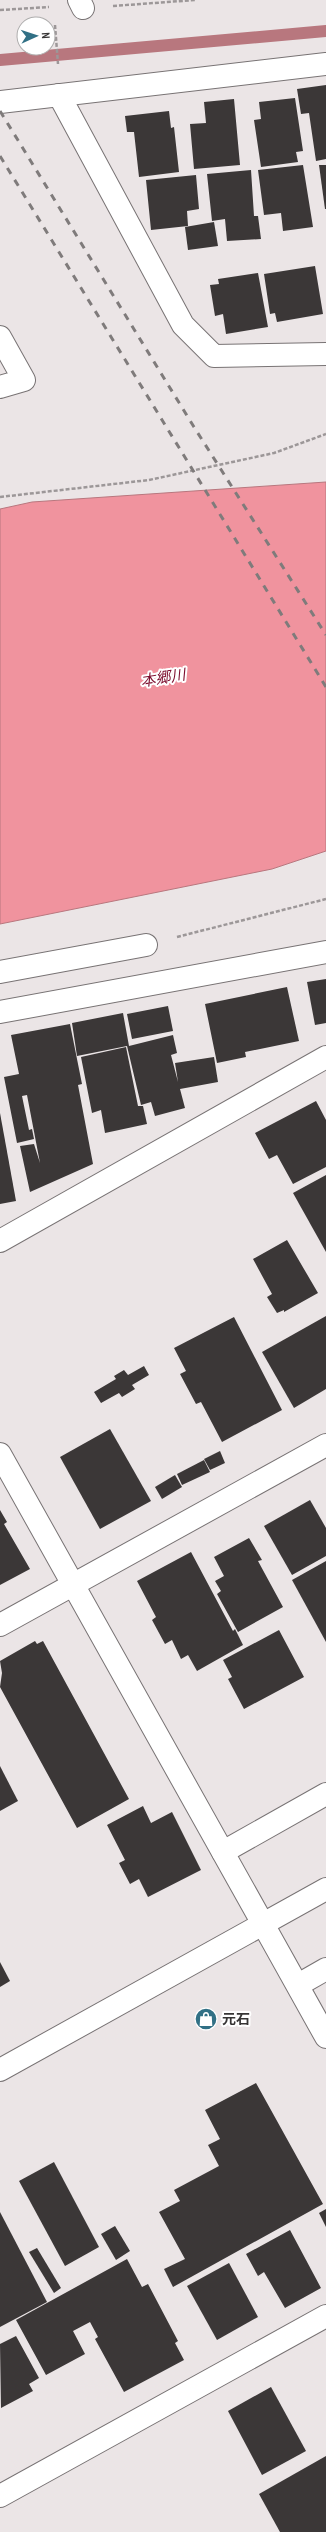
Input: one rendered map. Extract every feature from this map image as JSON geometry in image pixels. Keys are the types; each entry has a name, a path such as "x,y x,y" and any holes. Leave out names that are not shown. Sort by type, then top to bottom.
{"street":[{"path":"0,102 326,64"},
{"path":"59,95 183,325 214,356 326,354"},
{"path":"0,338 24,380 0,387"},
{"path":"0,972 146,945"},
{"path":"0,1012 326,952"},
{"path":"0,1241 326,1057"},
{"path":"0,1625 326,1445"},
{"path":"0,1454 326,2036"},
{"path":"223,1852 326,1794"},
{"path":"0,2070 326,1889"},
{"path":"298,1985 326,1969"},
{"path":"0,2496 326,2316"}],"path":[{"path":"56,40 59,95"},
{"path":"0,498 149,480 274,453 326,434"},
{"path":"146,945 326,899"}],"water":[{"name":"本郷川","path":"326,482 326,851 272,869 0,924 0,509 32,502"}],"building":[{"path":"326,85 326,159 316,161 309,113 301,114 297,89"},
{"path":"295,98 303,151 296,152 298,162 261,167 254,120 261,119 259,102"},
{"path":"234,99 240,165 194,169 190,124 206,123 204,102"},
{"path":"169,111 171,128 174,127 179,172 139,177 134,132 127,132 125,116"},
{"path":"303,165 313,227 283,231 281,213 264,215 258,170"},
{"path":"319,165 326,165 326,209 325,209"},
{"path":"251,170 254,216 258,216 261,239 227,241 225,219 212,221 207,174"},
{"path":"196,175 199,209 187,211 188,226 151,230 146,180"},
{"path":"214,222 218,246 188,250 185,227"},
{"path":"315,266 323,314 277,322 275,313 270,314 264,274"},
{"path":"258,273 268,327 226,334 223,314 215,316 210,285 219,284 218,279"},
{"path":"326,979 326,1023 315,1025 307,982"},
{"path":"287,987 299,1041 245,1052 246,1057 217,1063 205,1004"},
{"path":"168,1006 173,1031 132,1039 127,1014"},
{"path":"123,1013 129,1046 173,1035 177,1053 171,1055 178,1082 175,1063 214,1057 218,1082 180,1089 185,1108 155,1116 151,1102 141,1105 127,1046 77,1056 72,1023"},
{"path":"70,1024 82,1084 78,1085 93,1164 30,1192 20,1146 34,1144 40,1163 27,1095 22,1096 29,1130 32,1129 34,1139 17,1143 4,1077 19,1074 11,1035"},
{"path":"126,1047 138,1106 143,1106 147,1124 105,1133 101,1110 92,1113 81,1057"},
{"path":"316,1101 326,1120 326,1167 293,1184 277,1155 269,1159 255,1133"},
{"path":"0,1113 16,1201 0,1204"},
{"path":"326,1175 326,1252 293,1193"},
{"path":"287,1240 318,1293 284,1312 284,1310 277,1313 267,1297 272,1294 253,1259"},
{"path":"326,1316 326,1389 294,1408 262,1352"},
{"path":"234,1317 282,1410 222,1442 201,1402 196,1404 180,1374 186,1371 174,1348"},
{"path":"144,1366 149,1375 132,1385 135,1389 122,1397 119,1393 101,1403 94,1392 116,1379 114,1376 124,1370 128,1375"},
{"path":"110,1429 151,1501 100,1529 60,1457"},
{"path":"220,1451 225,1463 210,1470 204,1459"},
{"path":"204,1460 210,1472 182,1485 177,1474"},
{"path":"175,1475 182,1487 162,1499 155,1487"},
{"path":"310,1500 326,1528 326,1556 292,1575 264,1526"},
{"path":"0,1510 7,1522 4,1524 30,1569 0,1585"},
{"path":"249,1538 262,1560 258,1561 283,1607 238,1632 217,1594 221,1591 215,1581 224,1576 214,1557"},
{"path":"191,1552 233,1631 235,1629 243,1645 197,1671 188,1655 181,1659 172,1640 165,1644 152,1620 156,1617 137,1581"},
{"path":"326,1561 326,1642 292,1580"},
{"path":"279,1630 304,1677 244,1709 228,1679 232,1677 223,1660"},
{"path":"35,1641 37,1644 43,1641 129,1799 77,1828 0,1687 2,1673 0,1661"},
{"path":"0,1766 18,1801 0,1811"},
{"path":"143,1806 151,1823 172,1812 201,1870 148,1897 139,1879 130,1884 119,1863 125,1860 107,1825"},
{"path":"0,1962 10,1981 0,1987"},
{"path":"256,2083 323,2204 173,2287 164,2269 185,2259 159,2212 180,2201 174,2190 219,2166 208,2145 220,2139 205,2110"},
{"path":"54,2162 99,2247 65,2266 19,2181"},
{"path":"326,2209 326,2227 319,2213"},
{"path":"0,2212 47,2302 0,2327"},
{"path":"115,2226 130,2251 116,2260 101,2234"},
{"path":"290,2230 321,2288 285,2308 264,2272 258,2276 246,2254"},
{"path":"37,2248 61,2288 54,2293 29,2252"},
{"path":"127,2259 142,2287 148,2284 178,2341 175,2343 184,2360 124,2392 95,2339 98,2337 90,2322 73,2331 85,2354 46,2375 16,2320"},
{"path":"229,2263 258,2317 217,2340 187,2286"},
{"path":"16,2336 39,2378 29,2384 33,2391 1,2408 0,2344"},
{"path":"271,2387 306,2451 262,2475 228,2411"},
{"path":"326,2456 326,2532 280,2532 259,2494"}],"waterway":[{"path":"0,60 326,31"}],"railway":[{"path":"0,111 194,427 326,635"},
{"path":"0,156 326,687"}],"place":[{"name":"元石","path":"206,2019"}]}
